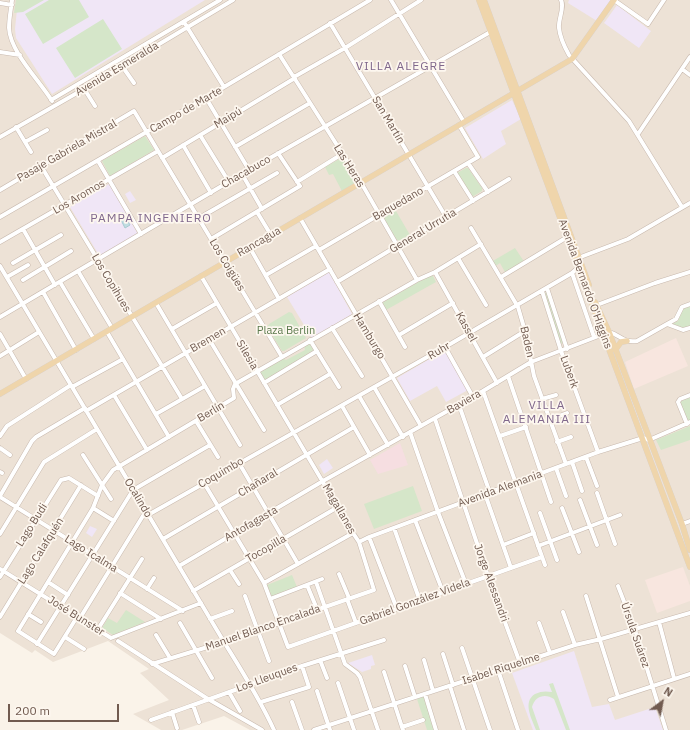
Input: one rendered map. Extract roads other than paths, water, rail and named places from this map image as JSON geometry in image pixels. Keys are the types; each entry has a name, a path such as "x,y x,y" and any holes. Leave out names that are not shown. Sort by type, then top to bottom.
{"main road":[{"name":"Avenida Bernardo O'Higgins","path":"479,0 606,333 615,350 626,386"},
{"name":"Avenida Bernardo O'Higgins","path":"484,0 492,31"},
{"path":"572,59 614,0"},
{"name":"Rancagua","path":"0,394 572,59"},
{"name":"Avenida Bernardo O'Higgins","path":"580,266 646,439 682,524 690,550"},
{"path":"615,350 621,342 627,341"},
{"name":"Avenida Bernardo O'Higgins","path":"646,439 666,503 690,567"},
{"path":"666,503 669,505 677,523 682,524 678,529 682,539 681,542"}],"street":[{"path":"221,0 225,5"},
{"name":"Avenida Esmeralda","path":"51,100 81,84 221,0"},
{"name":"Avenida Esmeralda","path":"0,137 233,0"},
{"name":"Campo de Marte","path":"0,217 147,133 370,0"},
{"path":"391,0 431,66 461,123"},
{"name":"Maipú","path":"162,158 294,77 345,48 421,0"},
{"path":"561,0 563,4 559,21 563,44 572,59 620,110 638,134 682,207"},
{"path":"614,0 648,24 664,0"},
{"path":"0,3 12,2 9,28 10,36 20,55 54,106"},
{"path":"184,22 224,87"},
{"name":"San Martín","path":"330,23 446,217"},
{"name":"Chacabuco","path":"0,317 278,153 492,31"},
{"path":"0,52 20,55"},
{"name":"Las Heras","path":"279,54 360,183 417,280"},
{"path":"638,134 690,57"},
{"path":"122,66 134,84"},
{"path":"682,69 690,75"},
{"path":"81,84 95,106"},
{"path":"206,98 249,170"},
{"path":"235,147 310,103"},
{"name":"Los Coigües","path":"134,111 282,356"},
{"name":"Pasaje Gabriela Mistral","path":"0,190 134,111"},
{"name":"Baquedano","path":"319,250 478,157 461,123"},
{"path":"16,127 31,152"},
{"path":"25,142 47,130"},
{"path":"200,135 229,182"},
{"path":"183,145 211,193"},
{"name":"Los Aromos","path":"0,242 65,206 158,151"},
{"path":"211,239 300,186 278,153"},
{"path":"297,182 342,154"},
{"path":"98,161 141,234"},
{"path":"468,163 488,192"},
{"name":"Los Copihues","path":"41,166 182,399"},
{"path":"454,171 473,201"},
{"path":"198,218 277,173"},
{"path":"242,174 271,235"},
{"name":"General Urrutia","path":"337,282 509,180"},
{"path":"577,258 628,239 690,203"},
{"name":"Hamburgo","path":"300,218 421,426"},
{"name":"Baden","path":"471,228 517,306 525,331 534,376 566,464"},
{"path":"23,230 55,285"},
{"path":"13,263 61,235"},
{"path":"500,277 569,236"},
{"path":"235,384 379,301 435,272 481,244"},
{"path":"266,275 316,246"},
{"path":"250,248 279,298"},
{"path":"23,280 71,251"},
{"path":"458,258 486,305"},
{"path":"0,278 28,265"},
{"name":"Ocalindo","path":"0,266 261,702 274,730"},
{"name":"Ruhr","path":"294,433 517,306 572,273 580,266"},
{"name":"Bremen","path":"0,496 32,441 36,437 114,395 330,269"},
{"path":"78,272 110,330 123,359 169,437"},
{"name":"Kassel","path":"435,272 497,383"},
{"path":"596,306 655,283 690,272"},
{"name":"Avenida Bernardo O'Higgins","path":"572,273 594,337"},
{"name":"Silesia","path":"201,276 294,433"},
{"path":"60,282 94,339"},
{"name":"Luberk","path":"547,288 566,348"},
{"name":"Luberk","path":"542,291 561,351 598,452"},
{"path":"43,292 76,350"},
{"path":"379,301 405,347"},
{"path":"156,303 240,445"},
{"path":"172,329 217,303"},
{"path":"399,335 453,303"},
{"path":"606,333 627,341 637,341 676,319 682,307 690,304"},
{"path":"667,324 683,330 690,328"},
{"path":"332,328 362,376"},
{"path":"483,357 525,331"},
{"path":"0,356 39,332"},
{"name":"Baviera","path":"323,481 435,419 531,362 606,333"},
{"path":"0,334 26,379"},
{"path":"209,339 264,430"},
{"path":"310,340 339,387"},
{"path":"445,347 473,397"},
{"path":"264,383 317,351"},
{"path":"0,436 7,426 72,386 123,359"},
{"path":"277,405 330,374"},
{"path":"508,376 551,502"},
{"name":"Berlín","path":"37,644 18,632 93,508 102,485 111,472 234,398 233,389 235,384"},
{"path":"156,414 205,386"},
{"path":"374,388 403,437"},
{"path":"483,391 545,564"},
{"path":"542,399 556,394"},
{"path":"114,395 147,450"},
{"path":"688,423 678,404 678,401 690,395"},
{"path":"359,396 388,445"},
{"path":"459,404 511,568"},
{"path":"342,406 370,455"},
{"path":"549,420 567,413"},
{"name":"Jorge Alessandri","path":"435,419 488,576 520,663"},
{"path":"196,421 218,457"},
{"name":"Avenida Alemania","path":"359,542 598,452 646,439 688,423"},
{"name":"Chañaral","path":"163,539 354,427"},
{"path":"500,436 526,427"},
{"path":"0,534 46,460 97,429"},
{"path":"410,432 438,512 466,584"},
{"name":"Magallanes","path":"294,433 359,542 374,590"},
{"name":"Coquimbo","path":"147,513 294,433"},
{"path":"557,442 571,437"},
{"path":"147,513 54,654 37,644 133,490 210,445"},
{"path":"0,448 10,454"},
{"path":"83,455 111,499"},
{"path":"586,457 597,486"},
{"path":"572,462 582,491"},
{"path":"239,463 298,564"},
{"path":"556,468 566,496"},
{"name":"Lago Budi","path":"0,577 2,570 57,484 64,478 69,478 81,485"},
{"name":"Antofagasta","path":"179,566 323,481"},
{"path":"204,482 264,583 279,623"},
{"path":"81,485 98,496"},
{"name":"Lago Calafquén","path":"0,617 81,485"},
{"path":"597,493 615,544"},
{"name":"Lago Icalma","path":"0,496 183,611"},
{"path":"580,500 597,545"},
{"name":"Tocopilla","path":"194,591 338,507"},
{"path":"93,508 114,520"},
{"path":"562,508 579,552"},
{"path":"540,513 557,560"},
{"path":"538,546 620,515"},
{"path":"415,520 443,592"},
{"path":"682,524 690,521"},
{"path":"394,528 420,601"},
{"path":"264,583 354,533"},
{"path":"503,545 534,533"},
{"path":"369,537 397,609"},
{"name":"Gabriel González Videla","path":"279,623 288,648 542,557"},
{"path":"98,630 142,559"},
{"name":"José Bunster","path":"2,570 111,638 201,603"},
{"path":"230,570 239,584"},
{"path":"339,574 356,623"},
{"path":"148,589 154,578"},
{"path":"270,599 322,579"},
{"path":"48,582 68,595"},
{"path":"316,582 346,666 357,673 360,677 378,730"},
{"path":"307,585 317,610"},
{"name":"Úrsula Suárez","path":"618,586 635,630 651,686 666,730"},
{"name":"Manuel Blanco Encalada","path":"152,664 224,642 374,590"},
{"path":"120,593 162,619"},
{"path":"245,596 269,661"},
{"path":"586,596 618,697"},
{"path":"210,619 232,610"},
{"path":"562,612 574,645"},
{"name":"Isabel Riquelme","path":"314,730 329,728 350,718 574,645 635,630 690,613"},
{"path":"28,614 40,622"},
{"path":"659,622 674,678"},
{"path":"539,623 550,653"},
{"path":"180,624 212,678"},
{"path":"156,635 170,658"},
{"path":"65,637 84,649"},
{"name":"Los Lleuques","path":"151,720 302,666 384,640"},
{"path":"118,641 208,699 262,730"},
{"path":"462,648 490,730"},
{"path":"443,654 464,730"},
{"path":"320,660 327,678"},
{"path":"424,660 434,691"},
{"path":"261,702 309,687 302,666"},
{"path":"405,666 415,697"},
{"path":"498,670 518,730"},
{"path":"384,672 402,728 423,720"},
{"path":"610,700 690,674"},
{"path":"338,684 354,730"},
{"path":"317,691 329,728"},
{"path":"229,692 240,711"},
{"path":"425,694 436,730"},
{"path":"292,702 302,730"},
{"path":"193,705 199,722"},
{"path":"172,712 177,728"}],"water":[{"path":"123,213 130,225 125,228 119,216"}],"district":[{"name":"VILLA ALEGRE","path":"401,67"},
{"name":"PAMPA INGENIERO","path":"151,219"},
{"name":"VILLA ALEMANIA III","path":"547,413"}],"park label":[{"name":"Plaza Berlin","path":"286,331"}]}
